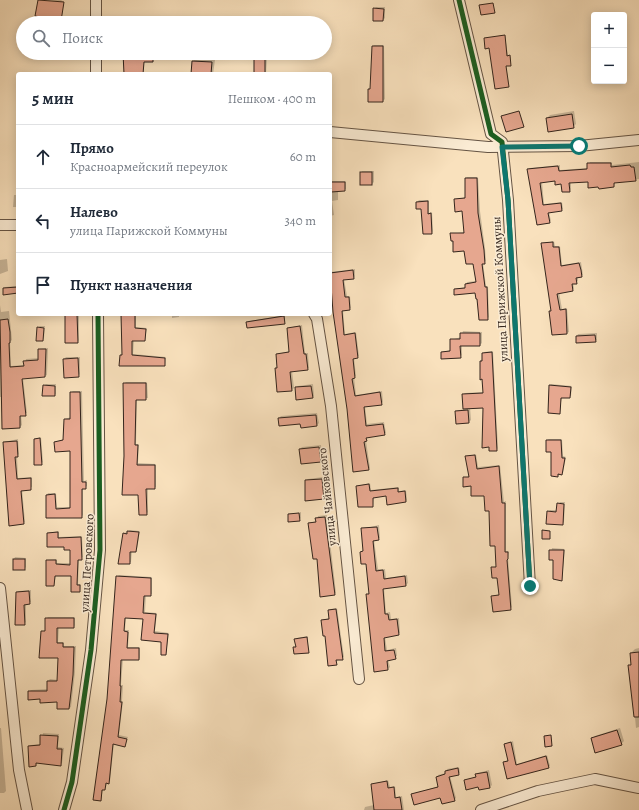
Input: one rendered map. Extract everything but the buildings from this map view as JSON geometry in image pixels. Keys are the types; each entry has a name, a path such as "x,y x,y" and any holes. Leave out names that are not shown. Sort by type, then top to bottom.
{"street":[{"path":"96,0 96,16"},
{"path":"459,0 491,134 502,142 502,147"},
{"path":"96,60 96,72"},
{"path":"332,132 502,147 579,146 639,140"},
{"name":"улица Парижской Коммуны","path":"502,147 508,200 530,586"},
{"path":"0,225 16,225"},
{"name":"улица Петровского","path":"64,810 72,782 91,650 100,550 98,316"},
{"name":"улица Чайковского","path":"315,316 317,319 331,406 358,679"},
{"path":"0,588 19,770 27,810"},
{"path":"480,810 538,791 580,781 595,779 639,788"}],"cycle path":[{"path":"459,0 491,134 502,142 508,200 530,586"},
{"path":"64,810 72,782 91,650 100,550 98,316"}],"route":[{"path":"530,586 508,200 502,147 579,146"}]}
